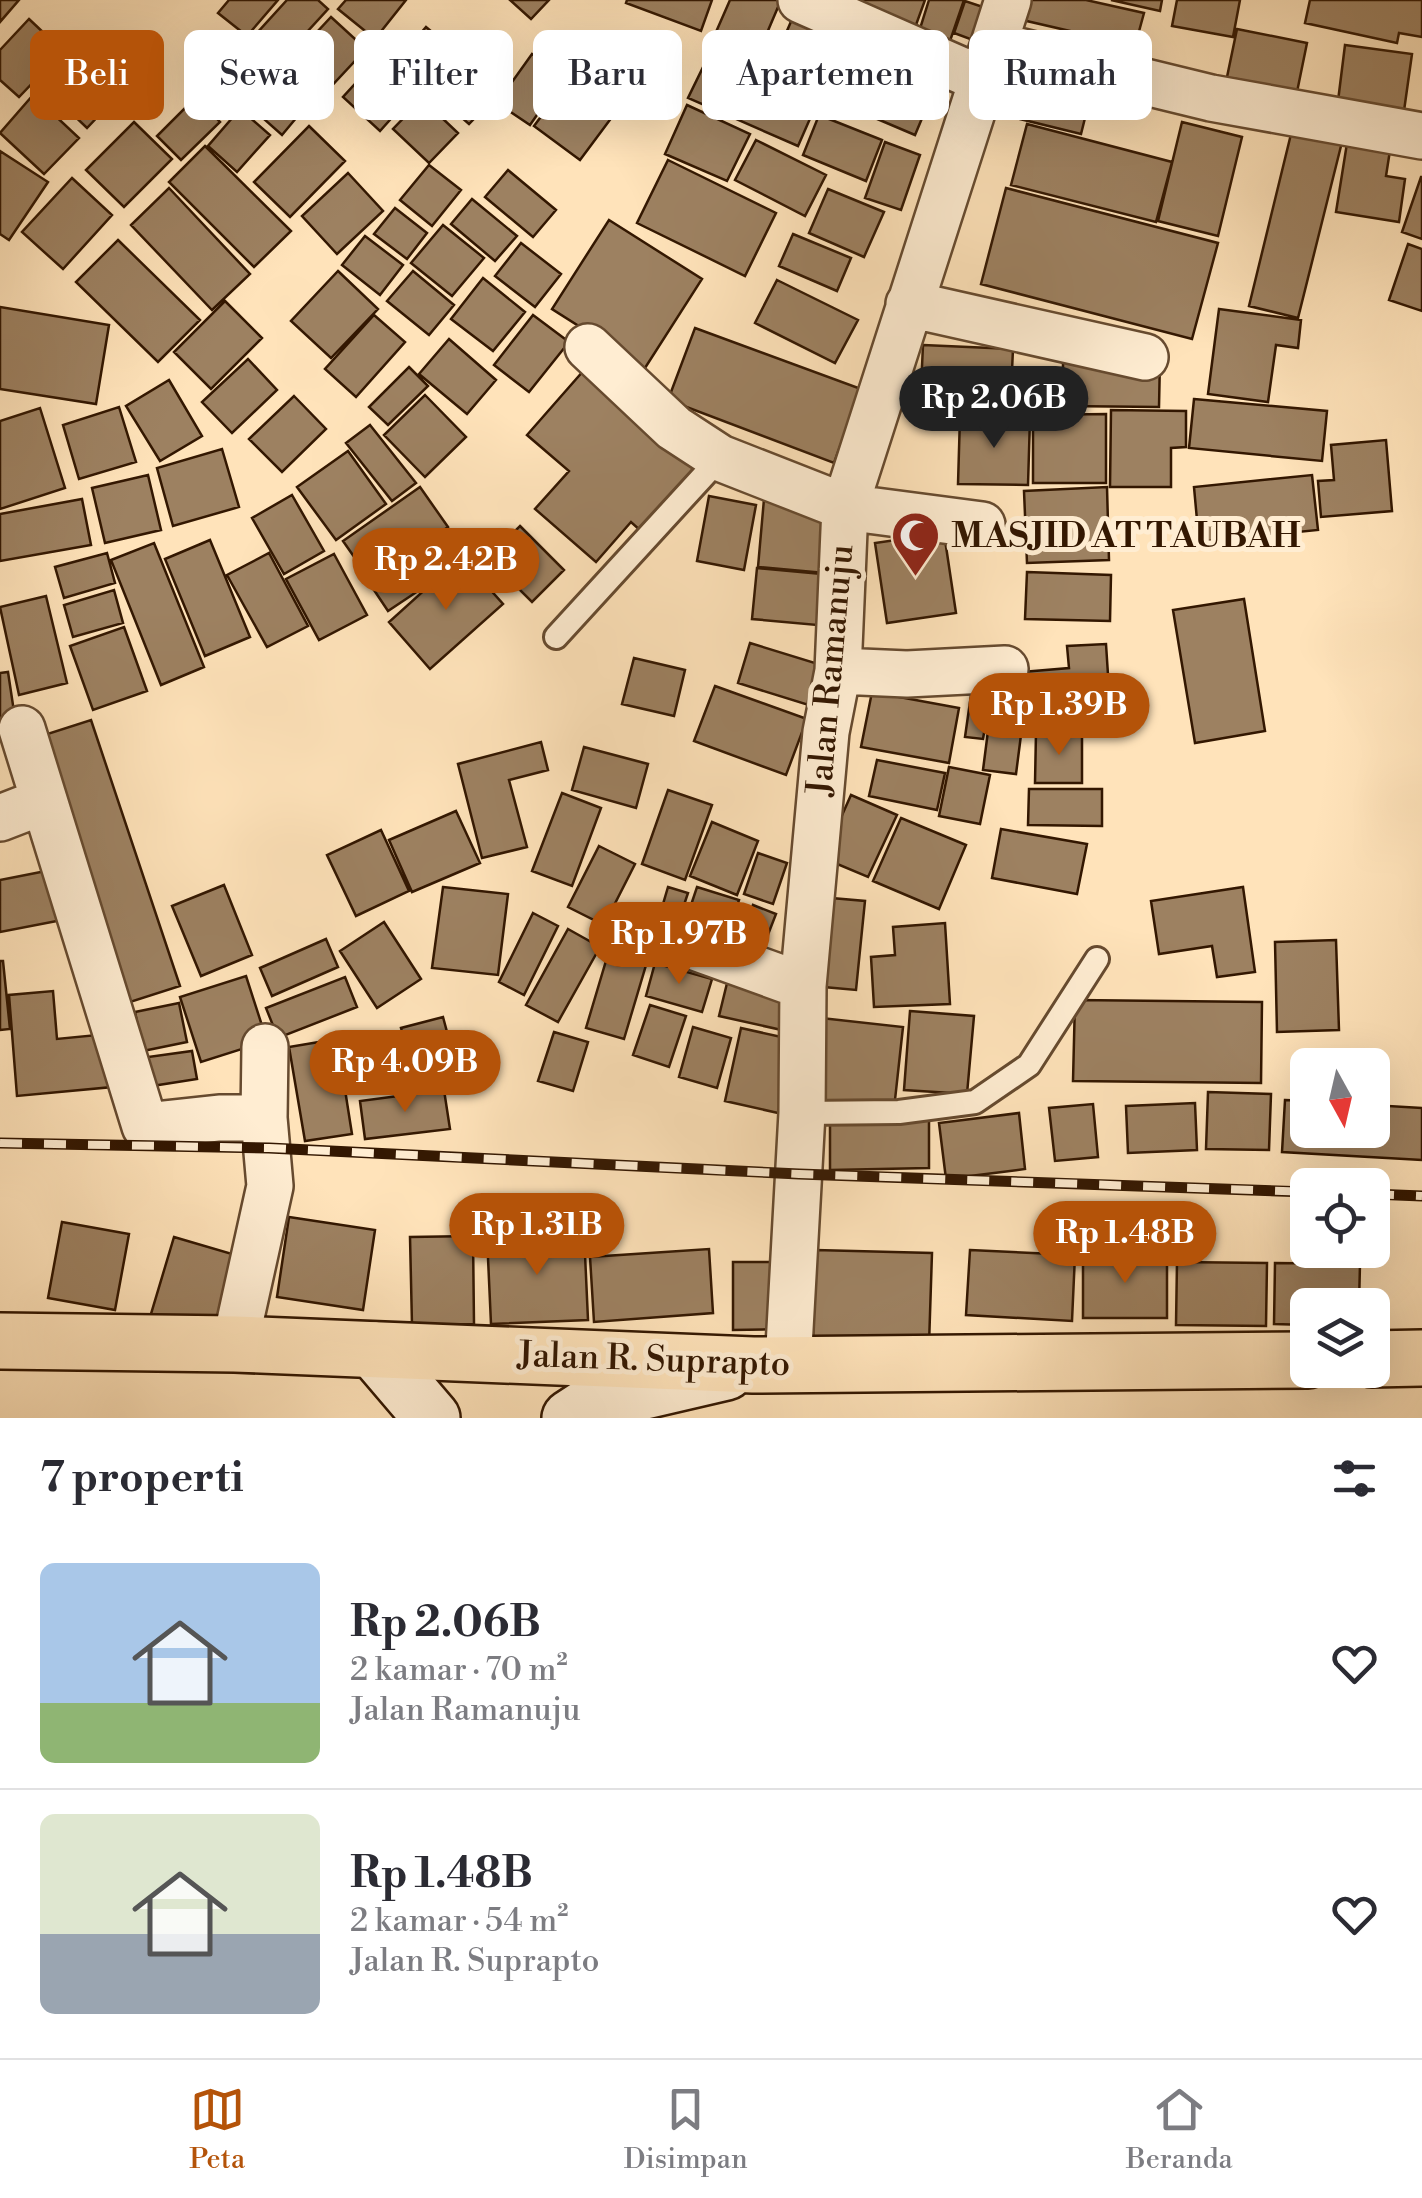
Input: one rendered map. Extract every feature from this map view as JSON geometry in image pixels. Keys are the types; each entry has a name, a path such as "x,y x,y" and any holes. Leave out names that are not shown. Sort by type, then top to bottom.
{"highway":[{"name":"Jalan R. Suprapto","path":"0,1341 235,1344 771,1365 1290,1360"},
{"path":"1390,1359 1422,1358"}],"street":[{"path":"801,0 969,56"},
{"name":"Jalan Ramanuju","path":"998,30 1008,0"},
{"path":"1152,88 1422,136"},
{"name":"Jalan Ramanuju","path":"771,1365 802,1114 803,986 826,732 838,671 844,507 969,119"},
{"path":"908,304 1145,358"},
{"path":"588,347 674,428 720,458 844,507 982,525"},
{"path":"838,671 906,674 1004,670"},
{"path":"22,729 144,1126 264,1118"},
{"path":"0,818 44,801"},
{"path":"622,942 629,933 645,929 803,986"},
{"path":"235,1344 270,1186 264,1118 264,1047"},
{"path":"374,1350 432,1418"},
{"path":"570,1418 593,1403 771,1365"}],"lane":[{"path":"556,637 720,458"},
{"path":"802,1114 898,1112 975,1102 1029,1065 1096,959"}],"building":[{"path":"0,0 19,0 0,22"},
{"path":"229,0 278,0 252,30 239,30 218,13"},
{"path":"287,0 318,0 328,9 309,30 260,30"},
{"path":"346,0 406,0 382,30 364,30 338,9"},
{"path":"510,0 549,0 531,19"},
{"path":"712,0 701,31 626,3"},
{"path":"730,0 781,0 768,30 717,30"},
{"path":"925,0 916,25 851,3"},
{"path":"929,0 964,0 950,41 949,30 920,30"},
{"path":"1023,0 1086,0 1144,13 1139,30 1066,30 1018,19"},
{"path":"1111,0 1162,0 1160,11"},
{"path":"1177,0 1240,0 1233,37 1172,26"},
{"path":"1310,0 1422,0 1422,37 1399,33 1397,43 1305,23"},
{"path":"965,1 1001,13 995,30 969,30 969,39 954,33"},
{"path":"331,17 354,38 354,62 334,83 334,30 319,30"},
{"path":"793,17 824,30 787,30"},
{"path":"29,19 41,30 30,30 30,86 19,97 0,80 0,50"},
{"path":"1237,29 1307,43 1297,92 1227,77"},
{"path":"1345,45 1412,54 1403,118 1337,109"},
{"path":"533,55 533,120 530,125 513,114 513,81"},
{"path":"702,69 702,104 688,98"},
{"path":"354,85 354,107 343,97"},
{"path":"30,98 30,120 60,120 79,138 44,174 0,133"},
{"path":"687,105 702,112 702,120 720,120 750,134 727,181 665,154"},
{"path":"184,109 184,120 220,122 181,160 157,136"},
{"path":"79,120 95,120 87,128"},
{"path":"230,120 253,120 270,135 237,172 208,146"},
{"path":"265,120 294,120 282,135"},
{"path":"368,120 390,120 380,131"},
{"path":"402,120 444,120 458,133 429,163 393,129"},
{"path":"538,120 610,120 580,160 534,126"},
{"path":"738,120 809,120 798,146"},
{"path":"817,120 832,120 882,140 866,181 803,155"},
{"path":"880,120 921,120 915,135"},
{"path":"1024,120 1084,120 1081,134"},
{"path":"134,122 172,159 124,207 86,170"},
{"path":"1182,122 1242,137 1218,236 1158,221"},
{"path":"1027,124 1172,162 1156,222 1011,185"},
{"path":"309,126 345,161 290,217 254,182"},
{"path":"1292,130 1342,142 1298,318 1249,306"},
{"path":"1348,137 1391,144 1386,176 1405,179 1399,222 1336,212"},
{"path":"756,140 826,175 805,216 735,180"},
{"path":"885,142 920,155 901,210 865,198"},
{"path":"205,146 291,231 254,267 169,182"},
{"path":"0,151 48,182 9,240 0,234"},
{"path":"668,160 776,213 745,276 637,223"},
{"path":"429,165 461,190 432,226 400,200"},
{"path":"508,170 556,210 533,237 485,197"},
{"path":"348,173 383,211 337,254 302,216"},
{"path":"1422,177 1422,239 1402,232"},
{"path":"72,178 112,215 63,269 22,232"},
{"path":"169,188 250,274 212,310 131,225"},
{"path":"1006,188 1218,243 1192,339 981,284"},
{"path":"828,189 884,212 864,257 809,233"},
{"path":"472,199 517,236 495,261 451,224"},
{"path":"395,208 427,233 407,259 374,234"},
{"path":"609,220 702,279 645,368 552,309"},
{"path":"443,225 484,258 452,296 411,263"},
{"path":"793,234 851,258 837,291 779,266"},
{"path":"365,236 403,265 380,295 342,265"},
{"path":"118,240 200,320 158,362 76,282"},
{"path":"521,243 561,274 535,307 495,276"},
{"path":"1408,244 1422,249 1422,311 1389,300"},
{"path":"338,271 378,309 331,358 291,321"},
{"path":"413,271 454,305 429,335 387,301"},
{"path":"483,278 525,312 493,351 451,319"},
{"path":"777,280 858,320 835,363 755,323"},
{"path":"225,301 262,338 211,389 174,352"},
{"path":"0,307 109,325 96,404 0,389"},
{"path":"1219,309 1301,320 1298,348 1276,345 1268,402 1208,394"},
{"path":"374,315 405,342 356,397 325,369"},
{"path":"533,315 569,342 529,392 494,365"},
{"path":"695,328 861,389 834,463 668,400"},
{"path":"449,339 496,380 467,414 419,374"},
{"path":"923,345 1013,349 1010,414 920,410"},
{"path":"1063,357 1160,359 1159,407 1063,406"},
{"path":"248,359 277,390 232,433 202,402"},
{"path":"409,367 428,386 388,425 369,407"},
{"path":"585,369 699,467 642,532 631,522 596,562 535,509 569,471 527,435"},
{"path":"169,380 202,436 160,461 126,406"},
{"path":"425,395 466,437 425,477 384,435"},
{"path":"294,396 326,429 282,472 249,439"},
{"path":"1194,399 1327,411 1322,461 1189,448"},
{"path":"119,407 136,462 79,479 63,425"},
{"path":"40,408 65,488 0,509 0,421"},
{"path":"1111,410 1186,411 1186,447 1171,448 1171,487 1110,487"},
{"path":"1106,414 1106,483 1033,483 1033,415"},
{"path":"960,416 1030,418 1028,485 958,484"},
{"path":"370,425 416,483 392,501 346,443"},
{"path":"1386,440 1392,511 1321,517 1318,481 1334,480 1331,445"},
{"path":"222,449 239,507 173,526 157,468"},
{"path":"348,451 386,504 336,540 297,487"},
{"path":"148,475 161,530 105,543 92,488"},
{"path":"1312,475 1318,530 1199,542 1194,487"},
{"path":"420,487 448,527 371,581 343,541"},
{"path":"1107,487 1109,560 1027,563 1024,491"},
{"path":"292,495 324,551 284,574 252,518"},
{"path":"709,496 756,505 744,570 697,561"},
{"path":"82,499 91,545 0,561 0,514"},
{"path":"764,499 831,505 825,573 758,567"},
{"path":"520,526 564,570 532,602 488,558"},
{"name":"MASJID AT TAUBAH","path":"944,533 956,613 887,623 875,543"},
{"path":"210,540 250,637 205,656 165,559"},
{"path":"154,543 204,667 161,685 111,560"},
{"path":"417,552 436,579 388,611 370,584"},
{"path":"107,553 115,583 64,598 55,567"},
{"path":"269,553 308,626 267,647 227,575"},
{"path":"334,554 367,615 319,640 286,579"},
{"path":"461,557 503,604 430,669 389,622"},
{"path":"757,568 833,575 828,626 752,619"},
{"path":"1027,572 1111,575 1110,621 1025,619"},
{"path":"114,590 123,623 73,637 64,605"},
{"path":"46,596 67,683 19,695 0,607"},
{"path":"1244,599 1265,731 1195,743 1173,610"},
{"path":"124,627 147,691 93,710 70,646"},
{"path":"750,643 828,667 815,707 738,683"},
{"path":"1106,644 1111,721 1074,724 1073,710 1000,716 997,674 1069,668 1067,646"},
{"path":"634,658 685,670 674,716 622,704"},
{"path":"8,672 16,725 0,728 0,673"},
{"path":"715,686 807,719 786,775 694,741"},
{"path":"872,692 959,708 949,763 861,747"},
{"path":"971,695 990,698 983,739 965,737"},
{"path":"91,720 180,986 127,1003 38,737"},
{"path":"988,731 1021,735 1016,774 983,770"},
{"path":"1036,732 1082,733 1082,783 1035,783"},
{"path":"541,742 548,770 509,780 527,847 482,858 458,764"},
{"path":"584,747 648,764 636,808 572,790"},
{"path":"877,760 945,773 937,810 869,796"},
{"path":"949,767 990,775 980,824 939,816"},
{"path":"1029,789 1102,789 1102,826 1028,825"},
{"path":"668,790 712,805 685,880 642,864"},
{"path":"562,793 601,808 572,886 532,871"},
{"path":"851,795 897,815 868,877 823,858"},
{"path":"456,811 480,863 412,892 389,840"},
{"path":"901,818 966,845 939,909 873,881"},
{"path":"712,822 758,841 737,895 690,876"},
{"path":"1001,829 1087,844 1077,894 992,878"},
{"path":"381,830 409,891 356,916 327,855"},
{"path":"599,846 635,864 604,925 568,907"},
{"path":"758,853 787,863 773,904 744,894"},
{"path":"51,870 62,920 0,932 0,880"},
{"path":"224,885 252,955 201,976 172,906"},
{"path":"443,887 508,894 498,975 432,968"},
{"path":"668,887 688,893 680,917 661,911"},
{"path":"697,887 739,900 729,931 687,917"},
{"path":"1243,887 1255,972 1217,977 1212,946 1159,954 1151,901"},
{"path":"820,897 865,901 856,990 813,986"},
{"path":"753,905 776,914 764,945 741,937"},
{"path":"533,913 558,926 524,995 499,982"},
{"path":"384,922 421,979 377,1008 340,951"},
{"path":"945,923 950,1004 874,1007 871,957 895,955 893,927"},
{"path":"568,929 600,947 558,1022 526,1005"},
{"path":"326,939 338,967 272,996 260,968"},
{"path":"1336,940 1339,1030 1277,1032 1275,942"},
{"path":"611,944 649,955 624,1039 586,1028"},
{"path":"0,961 10,1029 0,1030"},
{"path":"655,963 712,979 702,1012 646,996"},
{"path":"729,975 795,990 786,1031 719,1016"},
{"path":"246,976 267,1041 201,1062 180,997"},
{"path":"345,977 357,1007 278,1038 266,1008"},
{"path":"53,991 57,1039 107,1034 112,1087 17,1096 9,995"},
{"path":"1075,1000 1262,1002 1261,1083 1073,1081"},
{"path":"179,1003 187,1042 143,1051 135,1012"},
{"path":"650,1005 686,1016 669,1067 633,1055"},
{"path":"910,1011 974,1016 967,1094 904,1090"},
{"path":"443,1017 458,1073 416,1084 401,1028"},
{"path":"821,1018 903,1027 894,1109 811,1101"},
{"path":"693,1027 731,1038 717,1088 679,1077"},
{"path":"741,1028 795,1040 778,1113 725,1101"},
{"path":"554,1032 588,1042 573,1091 538,1081"},
{"path":"337,1039 352,1134 305,1141 289,1047"},
{"path":"192,1051 197,1079 152,1086 148,1057"},
{"path":"444,1090 450,1129 365,1139 360,1101"},
{"path":"1208,1092 1271,1094 1269,1150 1206,1149"},
{"path":"1285,1100 1290,1100 1290,1148 1390,1148 1390,1106 1422,1108 1422,1160 1282,1152"},
{"path":"1195,1103 1197,1150 1128,1153 1126,1106"},
{"path":"1093,1104 1098,1157 1055,1161 1049,1108"},
{"path":"1019,1113 1025,1169 946,1179 939,1123"},
{"path":"929,1119 929,1168 830,1170 830,1122"},
{"path":"289,1217 375,1230 363,1310 277,1297"},
{"path":"62,1222 129,1234 115,1310 48,1298"},
{"path":"584,1232 588,1320 491,1324 487,1236"},
{"path":"473,1236 474,1324 412,1325 410,1237"},
{"path":"174,1237 239,1256 216,1333 151,1314"},
{"path":"709,1249 713,1313 594,1322 590,1257"},
{"path":"815,1250 932,1253 929,1345 813,1342"},
{"path":"970,1250 1075,1255 1072,1321 966,1315"},
{"path":"1083,1255 1167,1255 1167,1318 1083,1318"},
{"path":"733,1262 789,1262 789,1329 733,1330"},
{"path":"1177,1262 1267,1263 1266,1326 1176,1325"},
{"path":"1275,1263 1290,1263 1290,1268 1360,1268 1359,1288 1290,1288 1290,1324 1274,1324"}],"railway":[{"path":"0,1143 269,1148 799,1174 1290,1191"},
{"path":"1390,1195 1422,1196"}],"place":[{"name":"MASJID AT TAUBAH","path":"916,578"}]}
